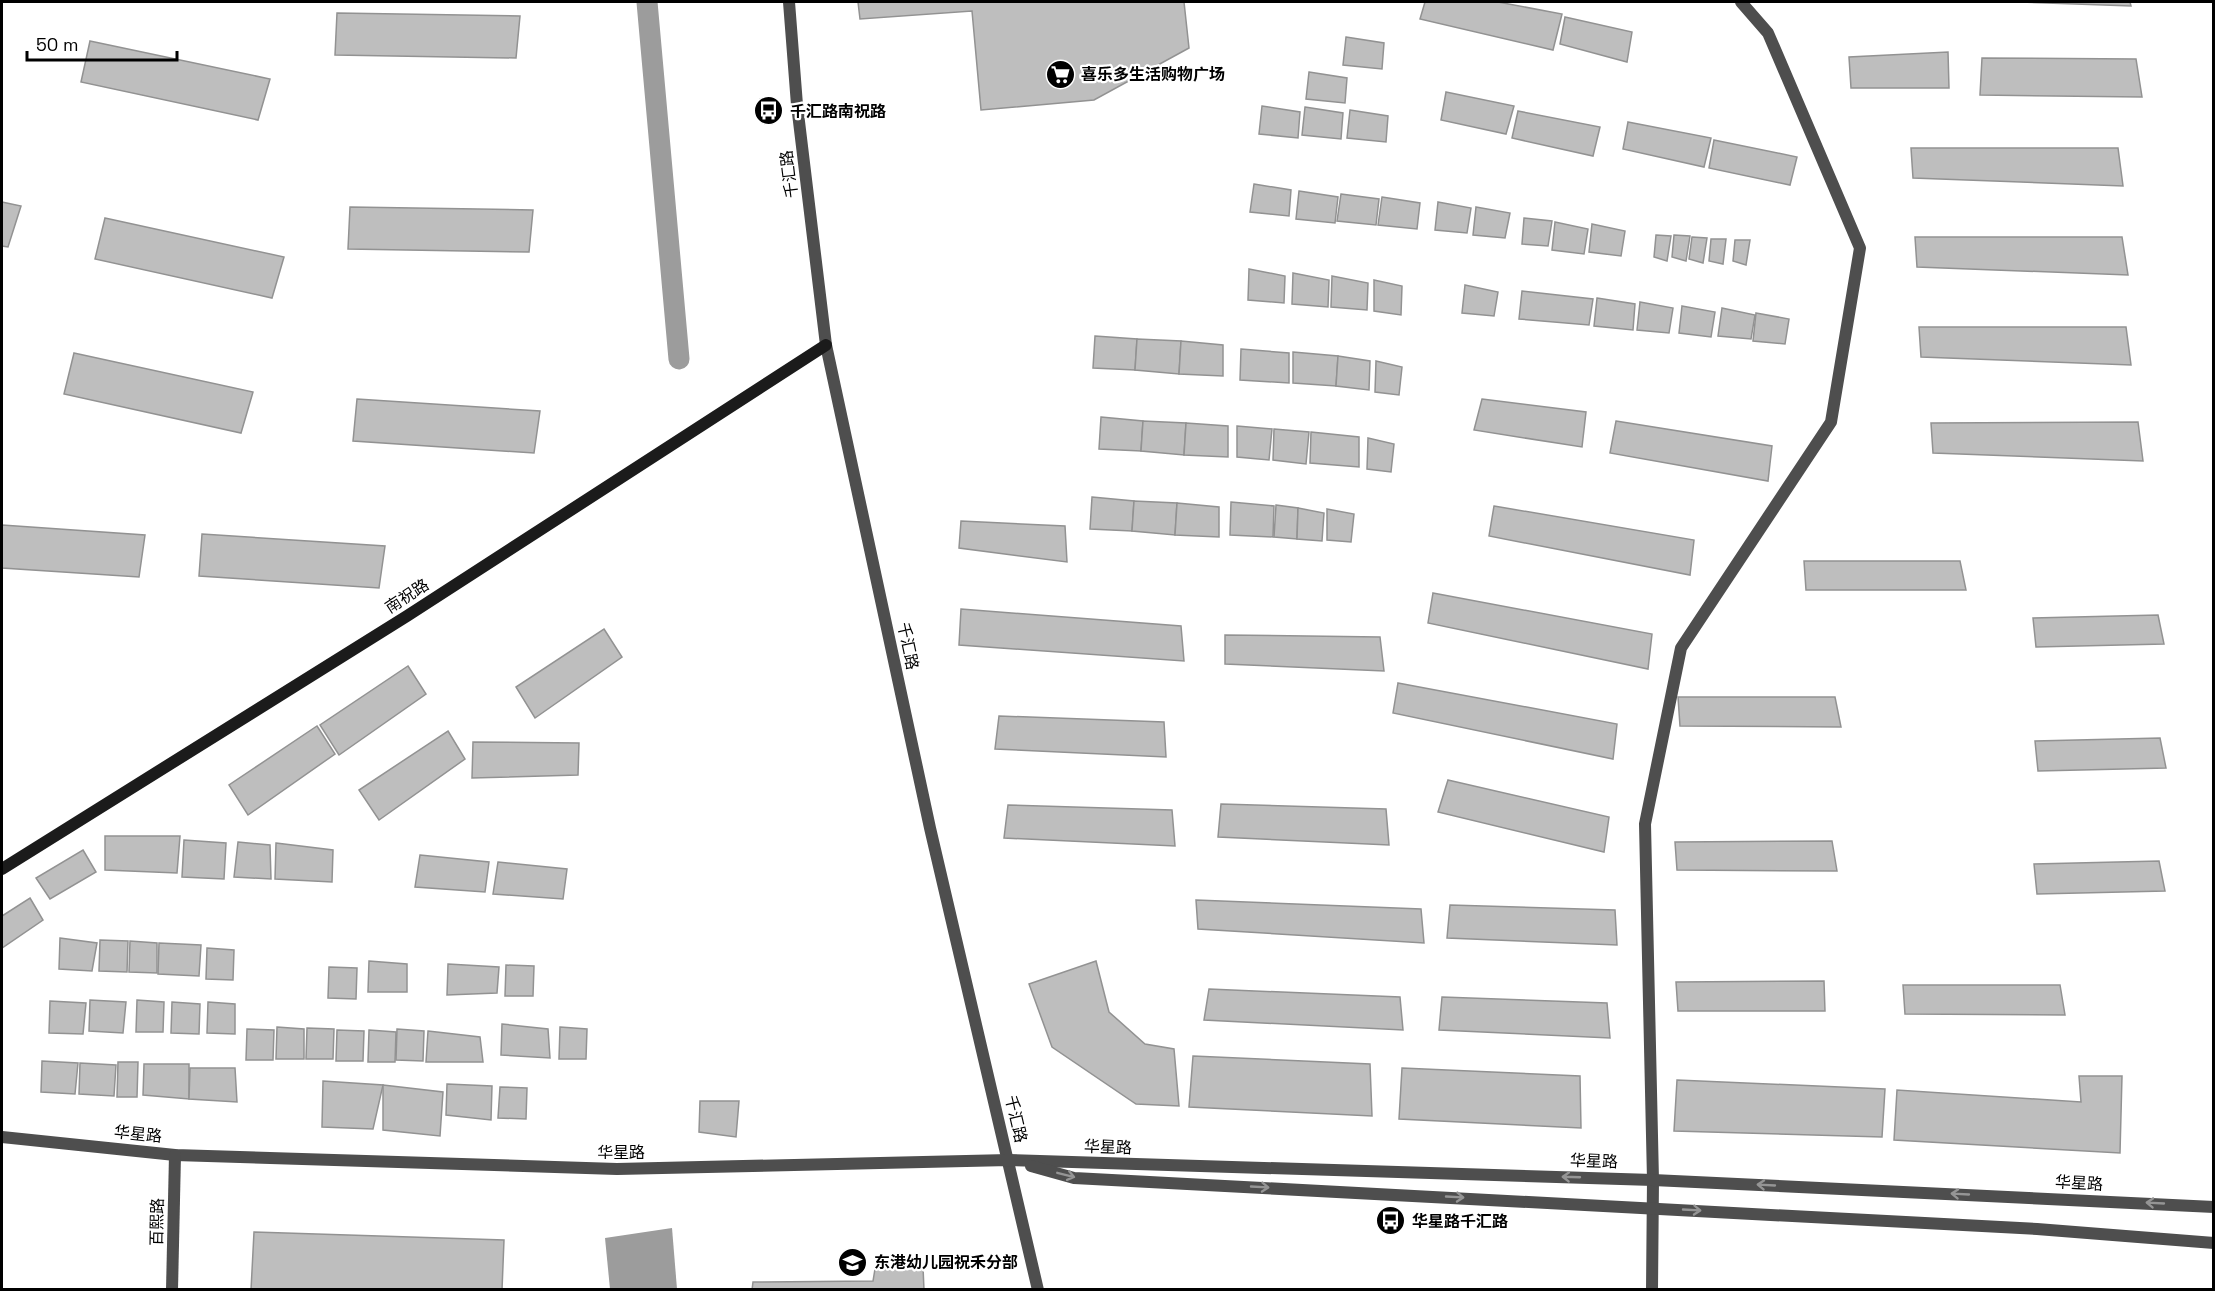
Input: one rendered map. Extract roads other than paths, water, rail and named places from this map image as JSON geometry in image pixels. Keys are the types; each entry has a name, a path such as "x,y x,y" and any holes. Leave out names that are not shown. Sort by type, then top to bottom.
{"main road":[{"name":"南祝路","path":"2,869 407,616 826,345"}],"street":[{"name":"千汇路","path":"789,2 797,105 826,345 930,828 1038,1290"},
{"path":"1652,1290 1653,1180 1645,824 1681,648 1831,422 1860,248 1768,33 1741,2"},
{"name":"华星路","path":"2,1137 175,1155 617,1169 1009,1160 1653,1180 2214,1207"},
{"name":"百熙路","path":"172,1290 175,1155"},
{"path":"1009,1160 1074,1178 2037,1229 2214,1243"}],"waterway":[{"path":"647,2 679,359"}],"place":[{"name":"喜乐多生活购物广场","path":"1060,74"},
{"name":"千汇路南祝路","path":"769,111"},
{"name":"华星路千汇路","path":"1391,1221"},
{"name":"东港幼儿园祝禾分部","path":"853,1262"}]}
